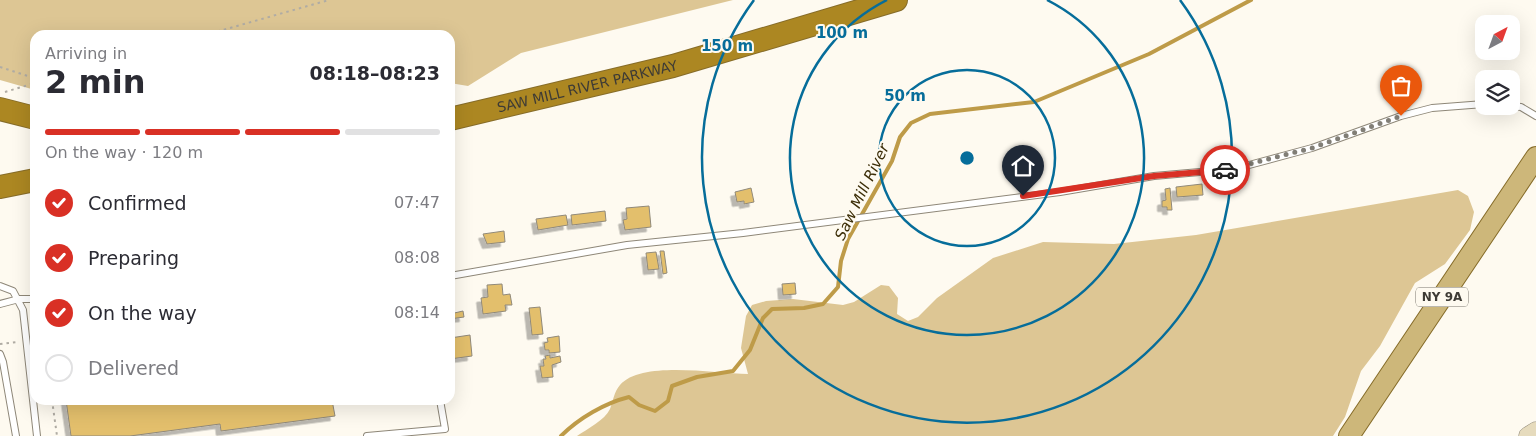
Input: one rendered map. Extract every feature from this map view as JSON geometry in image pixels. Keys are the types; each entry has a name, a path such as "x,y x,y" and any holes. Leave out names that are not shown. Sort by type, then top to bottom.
{"highway":[{"name":"SAW MILL RIVER PARKWAY","path":"455,103 661,54 847,0"},
{"name":"SAW MILL RIVER PARKWAY","path":"455,118 664,68 755,43 896,0"},
{"path":"1,101 30,116"},
{"path":"0,124 30,131"},
{"path":"0,187 30,181"}],"main road":[{"name":"NY 9A","path":"1349,436 1536,157"}],"street":[{"path":"1528,436 1536,431"}],"lane":[{"path":"455,275 627,245 1060,192 1154,176 1234,169 1312,148 1401,116 1432,108 1475,105"},
{"path":"1520,107 1536,116"},
{"path":"0,281 3,286 13,291 19,299 23,310 30,373"},
{"path":"0,304 19,299 30,299"},
{"path":"0,354 4,362 16,436"},
{"path":"34,405 37,436"},
{"path":"367,436 444,429 441,405"}],"path":[{"path":"224,30 330,0"},
{"path":"0,67 30,77"},
{"path":"1,101 30,85"},
{"path":"53,405 57,436"}],"shaded area":[{"path":"0,0 733,0 521,53 468,86 455,84 455,30 30,30 30,89 0,80"},
{"path":"1458,190 1468,196 1474,212 1470,230 1445,264 1415,283 1380,346 1361,371 1345,417 1333,436 577,436 608,413 618,388 631,377 645,373 680,370 748,374 741,348 746,316 752,305 766,301 793,299 843,305 854,302 881,285 889,286 898,298 897,314 908,321 918,317 937,298 993,258 1043,242 1114,244 1196,235"}],"building":[{"path":"1202,184 1203,195 1177,197 1176,187"},
{"path":"751,188 754,202 744,204 744,201 737,202 735,192"},
{"path":"1170,188 1172,210 1167,210 1167,207 1162,207 1162,201 1166,200 1165,189"},
{"path":"649,206 651,227 625,230 623,220 627,219 626,208"},
{"path":"605,211 606,221 572,225 571,215"},
{"path":"566,215 568,225 538,230 536,219"},
{"path":"504,231 505,242 487,244 483,234"},
{"path":"660,251 664,251 667,273 663,274"},
{"path":"656,252 659,269 648,270 646,253"},
{"path":"795,283 796,294 783,295 782,284"},
{"path":"502,284 503,295 510,294 512,305 505,305 506,311 483,314 481,298 488,297 487,285"},
{"path":"540,307 543,334 532,335 529,308"},
{"path":"463,311 464,317 455,318 455,313"},
{"path":"470,335 472,356 455,358 455,337"},
{"path":"559,336 560,352 549,353 549,350 545,350 544,343 548,342 547,338"},
{"path":"550,355 550,358 560,356 561,362 552,365 553,377 542,378 540,366 544,366 543,359 546,359 545,356"},
{"path":"67,405 333,405 335,416 221,431 220,424 130,436 71,436"}],"waterway":[{"name":"Saw Mill River","path":"561,436 593,412 629,397 639,405 655,411 668,401 672,386 697,377 733,371 750,350 763,318 772,309 804,308 823,304 838,287 841,261 848,239 892,161 900,137 911,123 930,114 1034,102 1149,54 1251,0"}],"way so far":[{"path":"1225,170 1312,148 1401,116"}],"route":[{"path":"1023,196 1060,192 1154,176 1225,170"}]}
